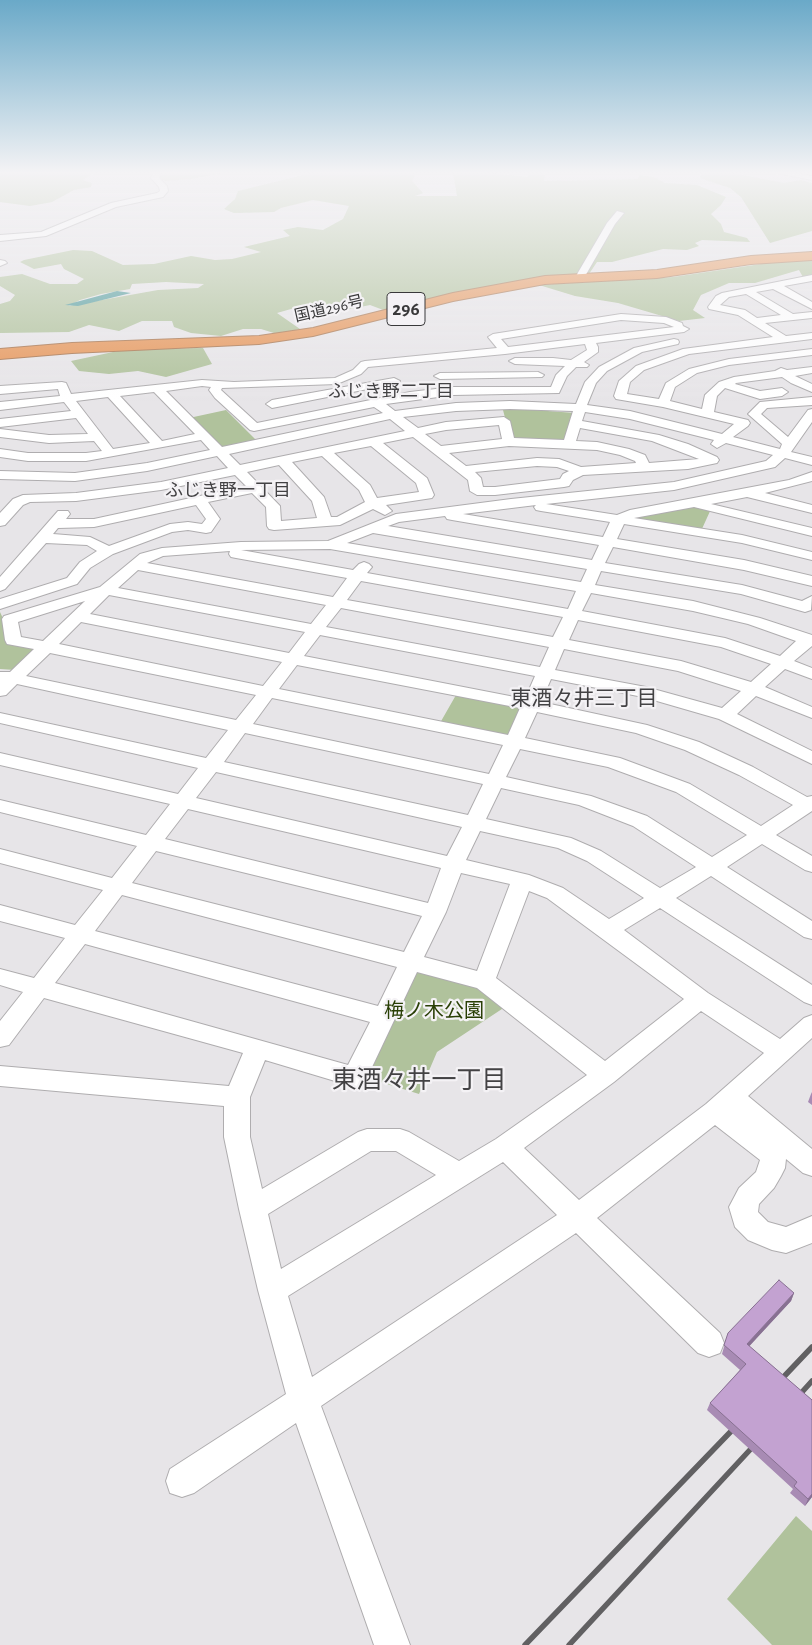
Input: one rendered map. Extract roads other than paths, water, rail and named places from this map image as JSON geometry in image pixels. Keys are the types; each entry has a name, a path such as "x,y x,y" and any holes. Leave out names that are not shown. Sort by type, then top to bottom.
{"highway":[{"name":"国道296号","path":"0,354 72,348 238,342 288,336 453,297 545,280 581,276 658,274 751,260 812,256"}],"street":[{"path":"581,276 598,248"},
{"path":"783,339 735,310 714,307 720,298 726,294 809,281"},
{"path":"774,285 812,306"},
{"path":"746,290 791,318"},
{"path":"755,321 812,315"},
{"path":"505,351 488,338 595,321 634,317 666,320 675,323 689,336"},
{"path":"595,321 616,337"},
{"path":"732,334 812,325"},
{"path":"427,363 616,337 689,336"},
{"path":"569,444 580,408 592,382 603,369 638,350 689,336"},
{"path":"694,452 708,448 726,438 744,423 663,403 620,396 626,381 632,374 640,368 670,356 708,348 812,336"},
{"path":"219,384 215,390 219,395 254,427 406,396 453,391 555,390 562,375 592,352 593,347 588,341"},
{"path":"362,367 359,360 368,355 457,344"},
{"path":"742,344 795,381 812,388"},
{"path":"663,403 670,385 693,371 729,362 812,352"},
{"path":"0,406 202,383 337,382 365,364 380,363 522,360 574,364 632,374"},
{"path":"380,363 406,396"},
{"path":"427,363 453,391"},
{"path":"707,414 711,395 723,384 734,380 812,370"},
{"path":"440,376 562,375"},
{"path":"272,404 394,381"},
{"path":"265,384 265,397 291,419"},
{"path":"723,384 760,395 812,388"},
{"path":"0,390 62,385 67,398 111,454"},
{"path":"157,388 219,452 239,469 254,488 273,506 274,526 340,522 373,504 427,495 422,481 373,441"},
{"path":"111,393 159,445"},
{"path":"812,401 764,405 754,414 783,440 812,461"},
{"path":"376,402 474,478 477,491 495,491 564,483 568,477 580,471 688,465 712,460 683,447 655,438 576,424"},
{"path":"0,475 75,476 147,468 393,415 435,409 490,405 580,408 643,418 726,438 790,444 812,439"},
{"path":"330,545 396,518 428,512 674,486 770,464 790,444 812,413"},
{"path":"0,423 80,414"},
{"path":"0,522 18,502 28,498 76,497 161,486 446,426 504,421 509,442"},
{"path":"0,432 49,438 98,437"},
{"path":"0,453 28,457 111,454 204,436"},
{"path":"438,450 474,444 509,442 597,446 640,458 644,466"},
{"path":"325,452 365,488 373,504 396,518"},
{"path":"282,460 319,500 325,522"},
{"path":"464,470 537,462 559,463 580,471"},
{"path":"0,977 258,1048 355,1077 435,912 453,865 514,742 619,519 630,514 747,493 812,476"},
{"path":"793,482 812,487"},
{"path":"674,486 694,504 812,532"},
{"path":"54,524 94,522 254,488"},
{"path":"747,493 812,509"},
{"path":"0,586 43,538 76,497"},
{"path":"0,604 72,582 85,565 108,551 170,528 188,526 206,529 213,519 210,512 199,500"},
{"path":"511,503 742,539 812,556"},
{"path":"428,512 744,565 812,581"},
{"path":"371,528 742,590 805,607 812,601"},
{"path":"43,538 90,541 108,551"},
{"path":"0,691 7,677 48,646 106,590 145,557 162,552 207,549 290,544 330,545 693,606 754,621 810,640 724,715"},
{"path":"207,549 725,643 812,674"},
{"path":"0,1038 375,553"},
{"path":"134,565 680,666 754,689 812,713"},
{"path":"812,758 724,715 646,692 106,590 10,619 13,640 613,762 683,788 812,865"},
{"path":"78,617 531,705 641,729 692,746 810,804 608,930"},
{"path":"7,677 584,800 640,821 812,931"},
{"path":"0,718 564,843 594,856 812,996"},
{"path":"0,760 522,880 555,893 700,999 781,1052"},
{"path":"0,806 435,912"},
{"path":"0,856 484,981 605,1075"},
{"path":"484,981 522,880"},
{"path":"0,913 384,1017"},
{"path":"272,1290 506,1147 605,1075 700,999"},
{"path":"182,1482 579,1216 723,1104 812,1024"},
{"path":"258,1048 237,1098 237,1137 253,1209 272,1290 304,1400 392,1645"},
{"path":"0,1076 237,1098"},
{"path":"723,1104 812,1165"},
{"path":"723,1104 768,1150 773,1159 772,1168 749,1196 743,1207 745,1218 758,1231 786,1240 812,1228"},
{"path":"253,1209 366,1140 400,1140 460,1175"},
{"path":"506,1147 709,1343"}],"water":[{"path":"117,291 131,293 78,306 65,305"}],"railway":[{"path":"775,1386 812,1347"},
{"path":"793,1402 812,1381"},
{"path":"525,1645 740,1422"},
{"path":"569,1645 760,1439"}],"district":[{"name":"ふじき野二丁目","path":"391,392"},
{"name":"ふじき野一丁目","path":"228,491"},
{"name":"東酒々井三丁目","path":"584,699"},
{"name":"東酒々井一丁目","path":"419,1080"}],"park label":[{"name":"梅ノ木公園","path":"434,1011"}]}
